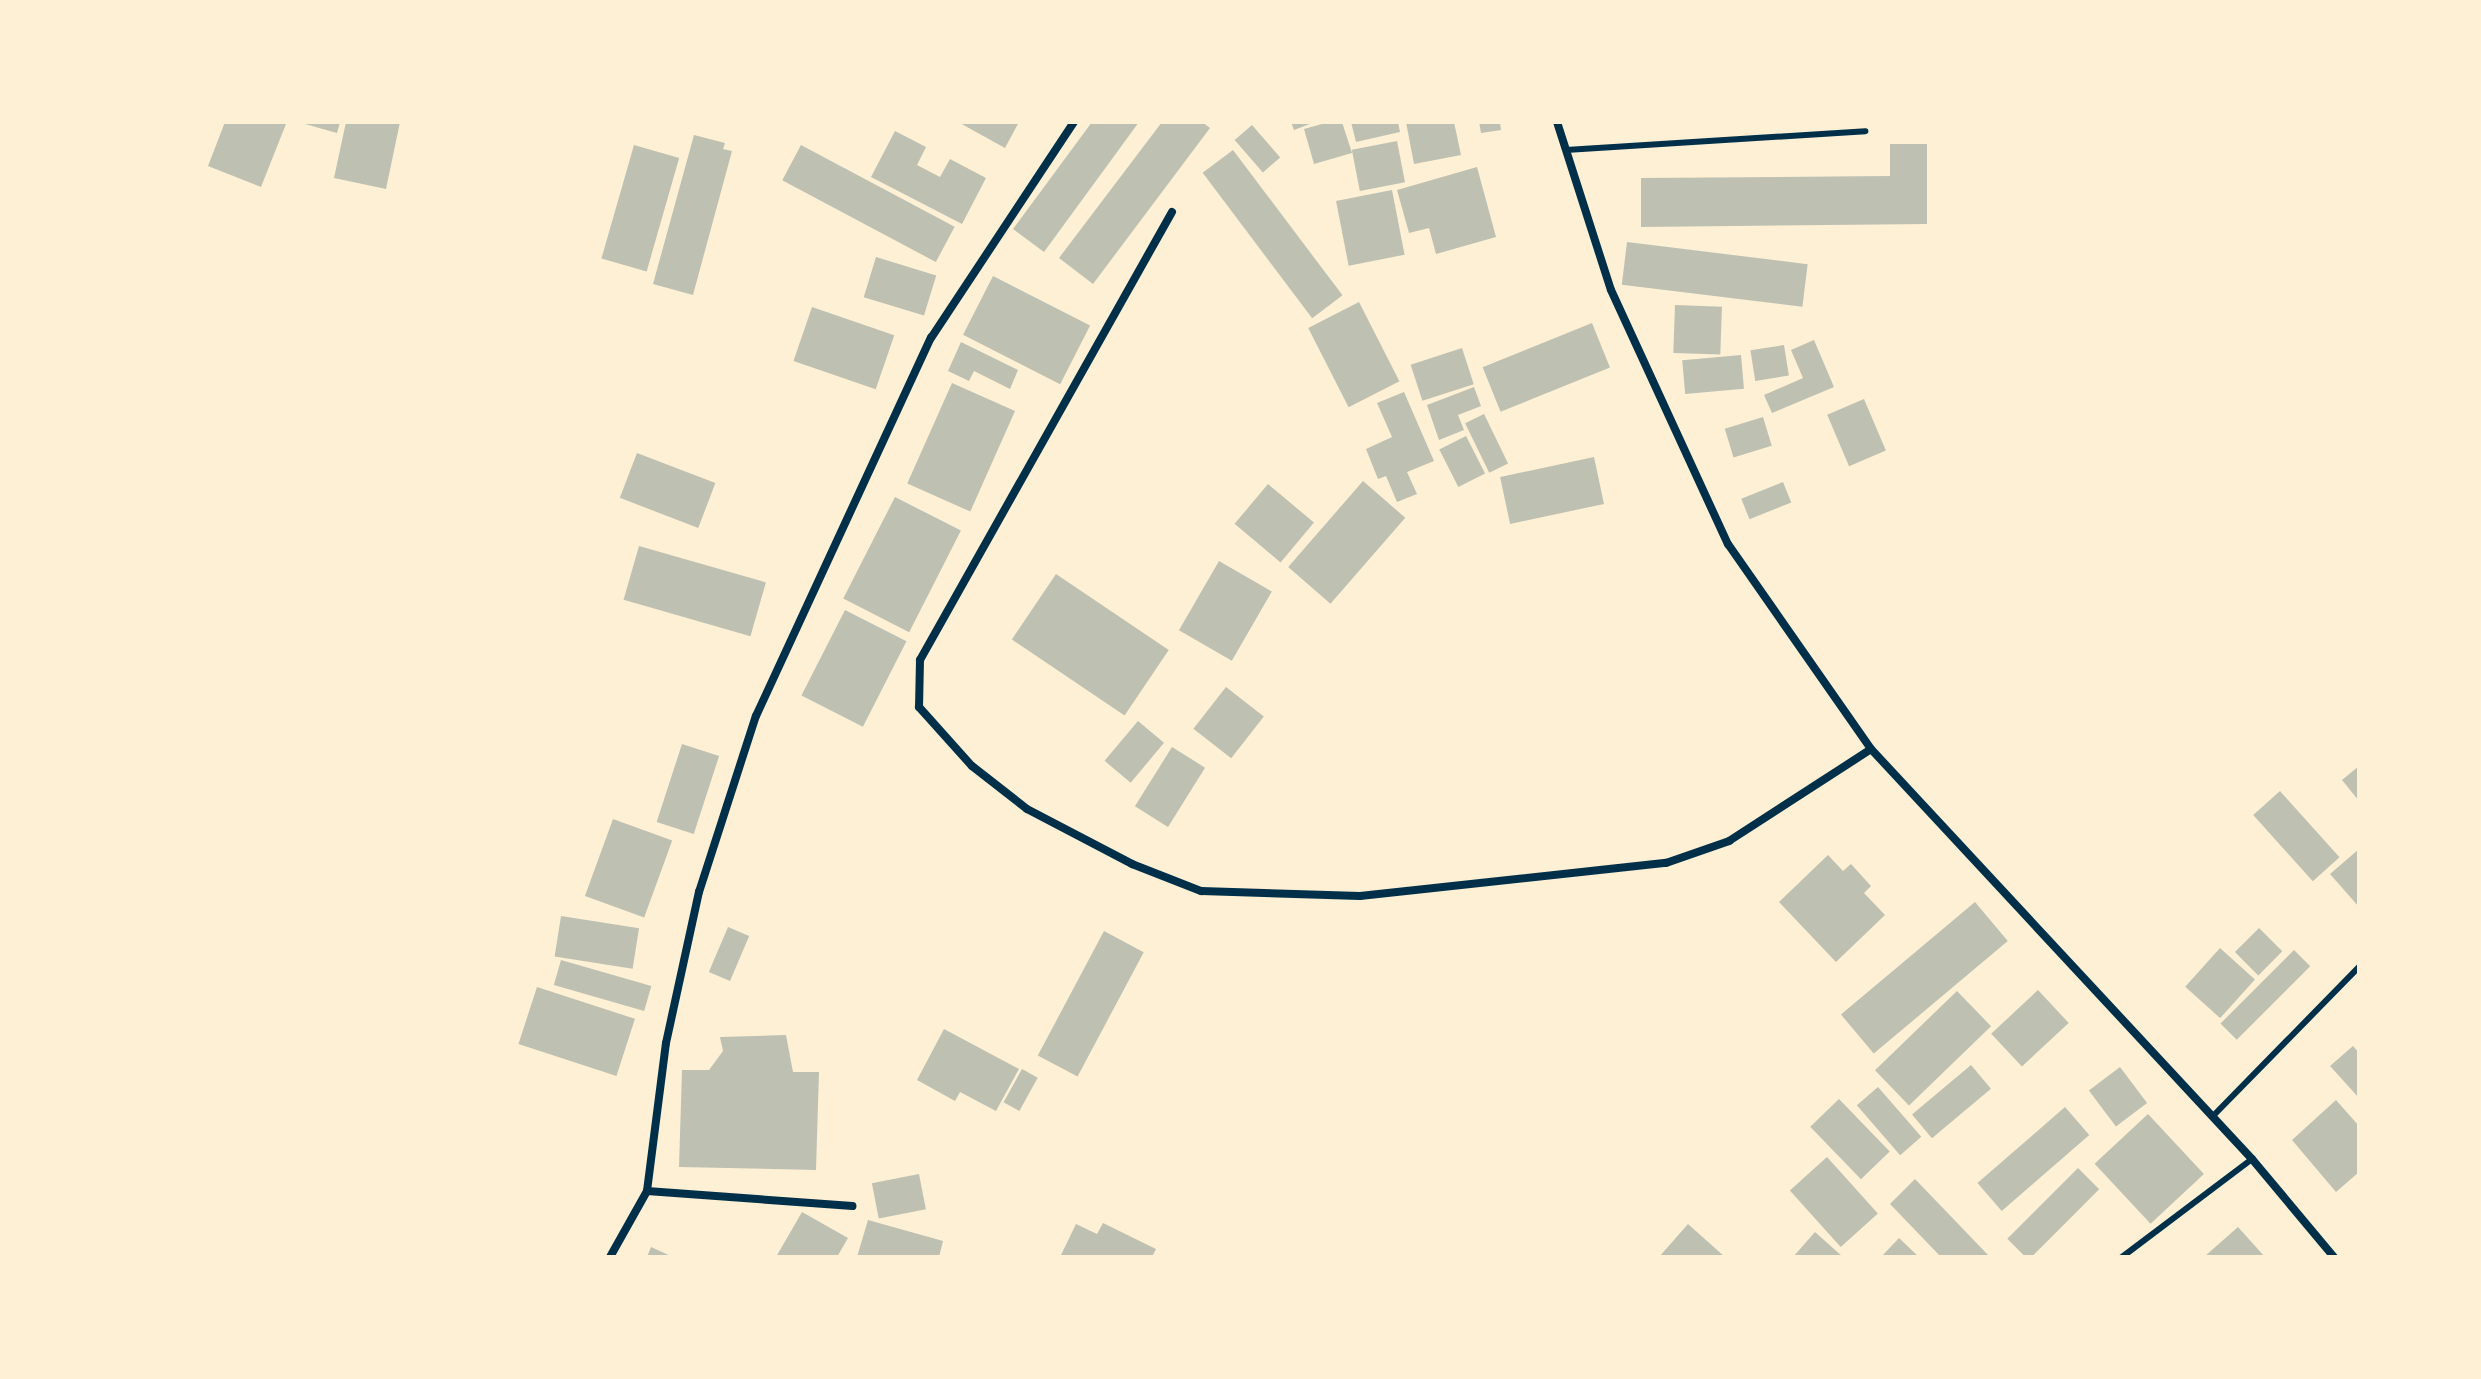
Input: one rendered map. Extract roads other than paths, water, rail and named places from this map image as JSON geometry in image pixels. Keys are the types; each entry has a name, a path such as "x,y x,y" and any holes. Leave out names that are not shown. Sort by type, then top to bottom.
{"street":[{"path":"610,1257 647,1191 666,1043 699,892 756,716 931,338 1074,122"},
{"path":"1557,122 1611,290 1728,544 1871,749 2213,1116 2334,1257"},
{"path":"1172,212 1045,442 935,626 918,668 919,707 972,766 1027,809 1132,864 1201,891 1360,896 1666,863 1729,841 1871,749"},
{"path":"647,1191 852,1206"}],"lane":[{"path":"1566,150 1865,131"},
{"path":"2213,1116 2359,967"},
{"path":"2122,1257 2252,1159"}]}
